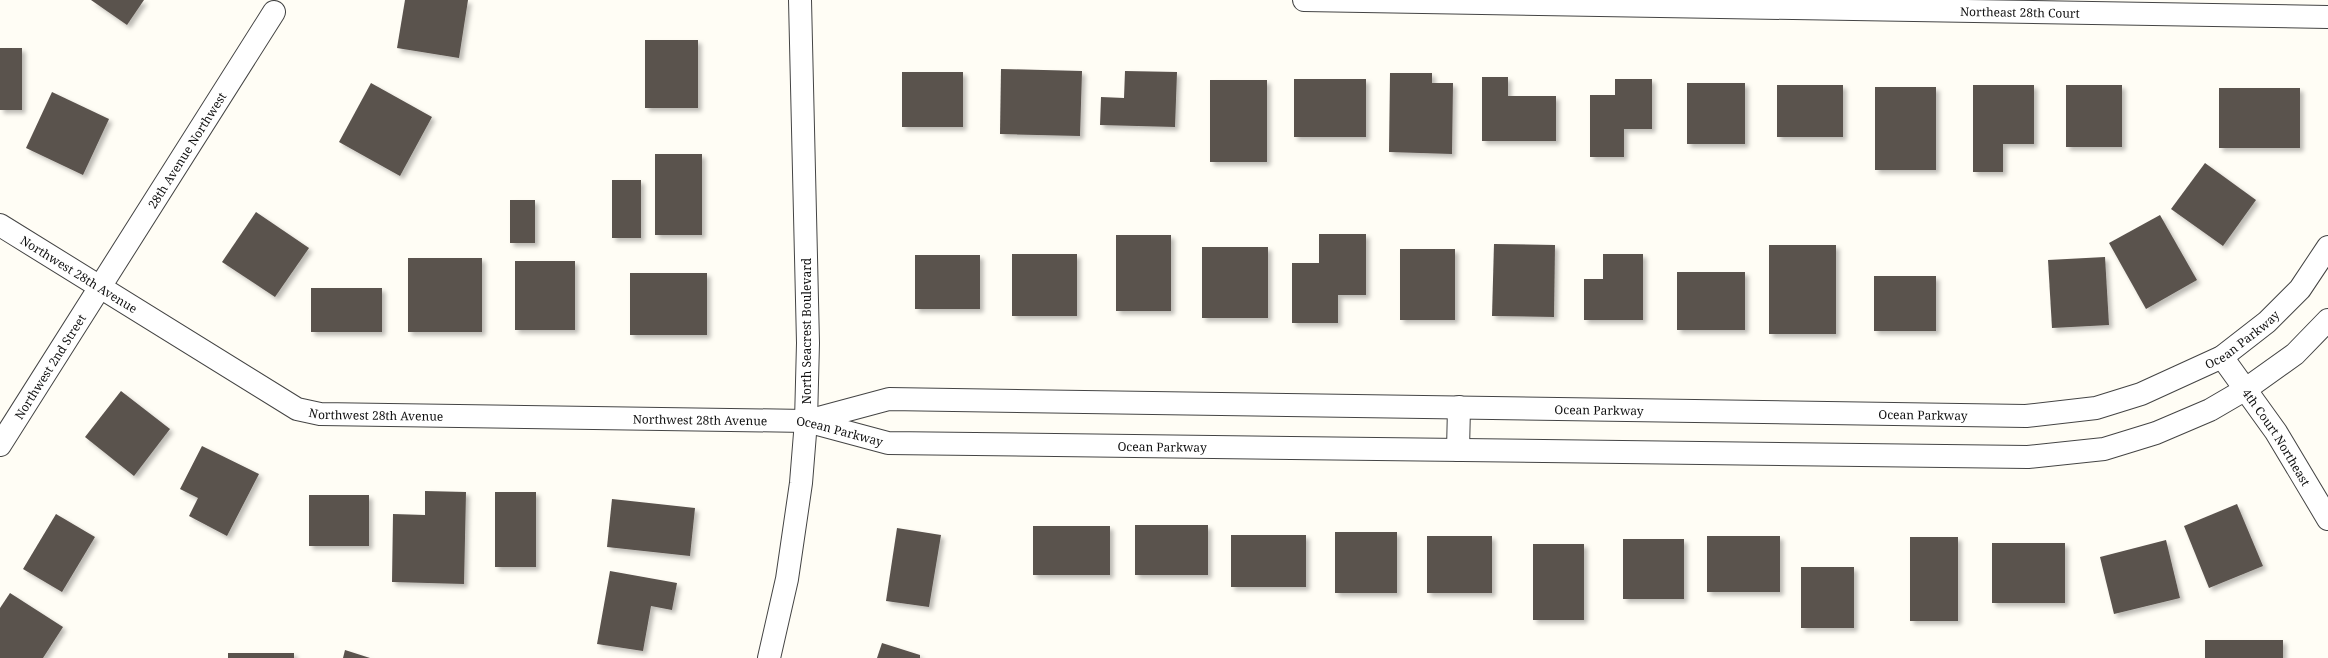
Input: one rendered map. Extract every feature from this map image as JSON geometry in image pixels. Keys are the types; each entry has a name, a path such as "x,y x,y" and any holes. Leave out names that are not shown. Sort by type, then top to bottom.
{"street":[{"name":"North Seacrest Boulevard","path":"769,658 787,579 801,483 806,421 808,343 800,0"},
{"name":"Northeast 28th Court","path":"1304,0 2328,17"},
{"name":"28th Avenue Northwest","path":"100,288 274,12"},
{"name":"Northwest 28th Avenue","path":"0,225 297,409 320,414 806,421"},
{"name":"Ocean Parkway","path":"806,421 889,399 2026,416 2103,406 2142,394 2222,356 2267,322 2300,290 2328,247"},
{"name":"Northwest 2nd Street","path":"0,445 100,288"},
{"name":"Ocean Parkway","path":"806,421 888,443 2028,457 2104,449 2163,430 2210,410 2246,390 2295,354 2328,320"},
{"name":"4th Court Northeast","path":"2222,356 2276,432 2328,519"},
{"path":"1458,450 1459,407"}],"building":[{"path":"91,0 144,0 127,25"},
{"path":"405,0 468,0 459,58 397,48"},
{"path":"645,40 698,40 698,108 645,108"},
{"path":"0,48 22,48 22,110 0,110"},
{"path":"1001,69 1082,71 1080,136 1000,134"},
{"path":"1125,71 1177,72 1175,127 1100,125 1101,97 1124,98"},
{"path":"902,72 963,72 963,127 902,127"},
{"path":"1390,73 1432,73 1432,83 1453,83 1452,154 1389,152"},
{"path":"1482,77 1508,77 1508,96 1556,96 1556,141 1482,141"},
{"path":"1294,79 1366,79 1366,137 1294,137"},
{"path":"1615,79 1652,79 1652,129 1624,129 1624,157 1590,157 1590,95 1615,95"},
{"path":"1210,80 1267,80 1267,162 1210,162"},
{"path":"371,83 432,117 400,176 339,142"},
{"path":"1687,83 1745,83 1745,144 1687,144"},
{"path":"1777,85 1843,85 1843,137 1777,137"},
{"path":"1973,85 2034,85 2034,144 2003,144 2003,172 1973,172"},
{"path":"2066,85 2122,85 2122,147 2066,147"},
{"path":"1875,87 1936,87 1936,170 1875,170"},
{"path":"2219,88 2300,88 2300,148 2219,148"},
{"path":"52,92 109,119 83,175 26,148"},
{"path":"655,154 702,154 702,235 655,235"},
{"path":"2205,163 2256,200 2223,246 2171,209"},
{"path":"612,180 641,180 641,238 612,238"},
{"path":"510,200 535,200 535,243 510,243"},
{"path":"256,212 309,248 275,297 222,262"},
{"path":"2160,215 2197,280 2146,309 2109,243"},
{"path":"1319,234 1366,234 1366,295 1338,295 1338,323 1292,323 1292,263 1319,263"},
{"path":"1116,235 1171,235 1171,311 1116,311"},
{"path":"1494,244 1555,245 1554,317 1492,316"},
{"path":"1769,245 1836,245 1836,334 1769,334"},
{"path":"1202,247 1268,247 1268,318 1202,318"},
{"path":"1400,249 1455,249 1455,320 1400,320"},
{"path":"1012,254 1077,254 1077,316 1012,316"},
{"path":"1603,254 1643,254 1643,320 1584,320 1584,279 1603,279"},
{"path":"915,255 980,255 980,309 915,309"},
{"path":"2105,257 2109,325 2052,328 2048,260"},
{"path":"408,258 482,258 482,332 408,332"},
{"path":"515,261 575,261 575,330 515,330"},
{"path":"1677,272 1745,272 1745,330 1677,330"},
{"path":"630,273 707,273 707,335 630,335"},
{"path":"1874,276 1936,276 1936,331 1874,331"},
{"path":"311,288 382,288 382,332 311,332"},
{"path":"121,391 170,429 134,476 85,437"},
{"path":"202,446 259,474 227,536 189,516 198,498 180,489"},
{"path":"425,491 466,492 464,584 392,582 393,514 425,515"},
{"path":"495,492 536,492 536,567 495,567"},
{"path":"309,495 369,495 369,546 309,546"},
{"path":"612,499 695,508 690,556 607,547"},
{"path":"2237,504 2263,566 2209,588 2184,526"},
{"path":"56,514 95,537 62,592 23,569"},
{"path":"1135,525 1208,525 1208,575 1135,575"},
{"path":"1033,526 1110,526 1110,575 1033,575"},
{"path":"897,528 941,535 929,607 886,601"},
{"path":"1335,532 1397,532 1397,593 1335,593"},
{"path":"1231,535 1306,535 1306,587 1231,587"},
{"path":"1427,536 1492,536 1492,593 1427,593"},
{"path":"1707,536 1780,536 1780,592 1707,592"},
{"path":"1910,537 1958,537 1958,621 1910,621"},
{"path":"1623,539 1684,539 1684,599 1623,599"},
{"path":"2166,540 2180,598 2114,614 2100,557"},
{"path":"1992,543 2065,543 2065,603 1992,603"},
{"path":"1533,544 1584,544 1584,620 1533,620"},
{"path":"1801,567 1854,567 1854,628 1801,628"},
{"path":"610,571 677,583 672,610 651,606 643,651 597,644"},
{"path":"10,593 63,627 43,658 0,658 0,608"},
{"path":"2205,640 2283,640 2283,658 2205,658"},
{"path":"882,643 920,655 920,658 877,658"},
{"path":"345,650 370,658 343,658"},
{"path":"228,653 294,653 294,658 228,658"}]}
